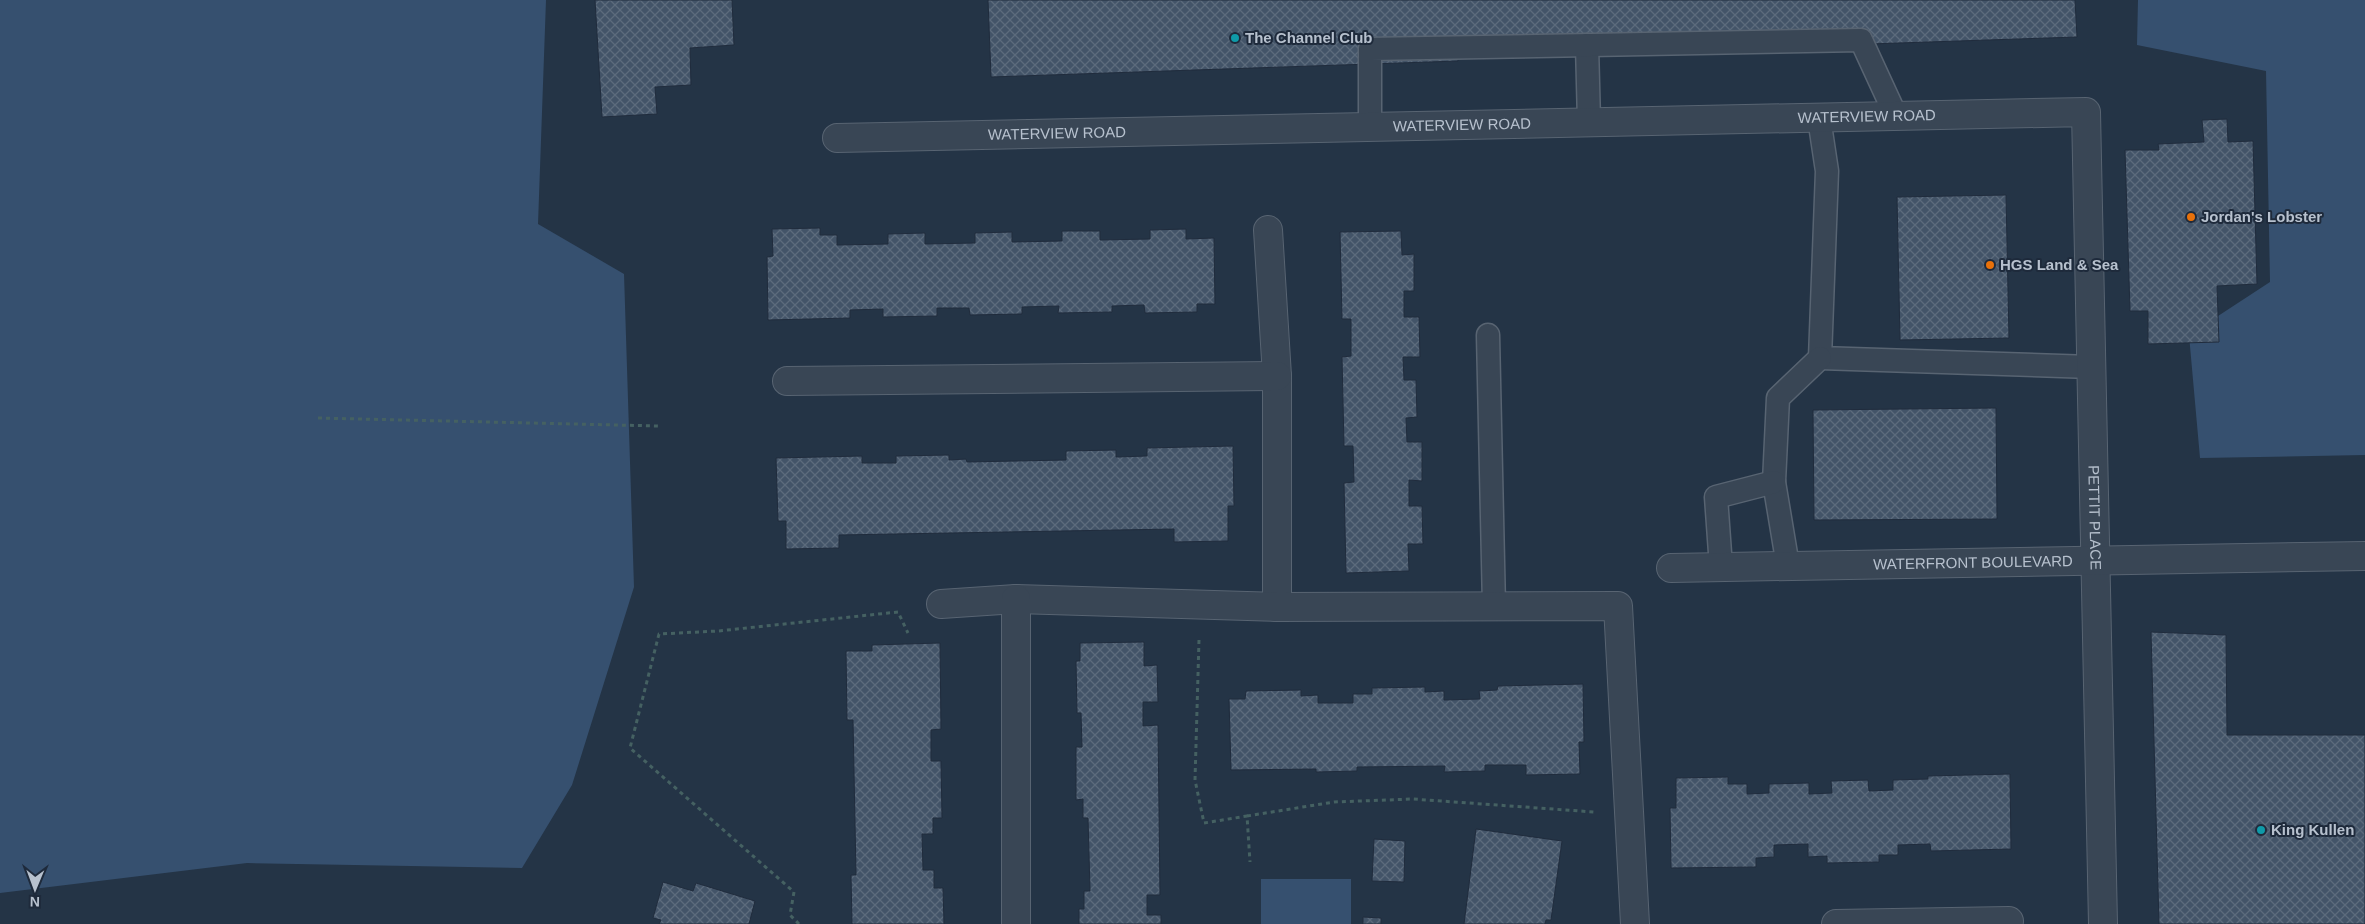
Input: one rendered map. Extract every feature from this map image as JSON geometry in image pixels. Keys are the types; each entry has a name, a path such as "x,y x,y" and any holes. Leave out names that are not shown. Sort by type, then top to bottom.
{"street":[{"name":"WATERVIEW ROAD","path":"837,138 2086,112"},
{"name":"PETTIT PLACE","path":"2086,112 2102,924"},
{"path":"1268,230 1277,376 1277,607"},
{"path":"787,381 1277,376"},
{"name":"WATERFRONT BOULEVARD","path":"1671,568 2365,556"},
{"path":"941,604 1016,600 1277,607 1618,606 1635,924"},
{"path":"1016,600 1016,924"},
{"path":"1836,924 2009,921"}],"lane":[{"path":"1370,127 1370,49 1860,40 1896,116"},
{"path":"1587,45 1589,122"},
{"path":"1788,566 1774,482 1778,398 1820,358 1827,171 1819,118"},
{"path":"1488,335 1494,606"},
{"path":"1820,358 2091,367"},
{"path":"1720,567 1716,497 1774,482"}],"path":[{"path":"318,418 658,426"},
{"path":"1201,604 1196,704 1195,780 1204,824 1334,802 1413,799 1524,806 1549,810 1629,813"},
{"path":"799,924 790,915 794,892 630,748 659,634 718,631 898,612 908,633"},
{"path":"1247,816 1250,862"}],"water":[{"path":"0,0 546,0 538,224 624,274 634,587 572,785 522,868 247,863 0,893"},
{"path":"2138,0 2365,0 2365,455 2200,458 2189,335 2270,282 2266,71 2137,45"},
{"path":"1261,879 1351,879 1351,924 1261,924"}],"building":[{"path":"595,0 732,0 734,45 690,48 691,85 655,87 657,114 602,117"},
{"name":"The Channel Club","path":"988,0 2075,0 2077,37 1632,52 1457,39 1458,61 991,77"},
{"name":"Jordan's Lobster","path":"2227,119 2228,142 2253,141 2257,284 2217,286 2219,342 2148,344 2148,311 2130,311 2125,150 2159,150 2158,144 2204,142 2202,120"},
{"path":"2006,195 2009,338 1900,340 1897,197"},
{"path":"820,228 820,235 837,235 837,245 888,244 888,234 925,233 925,244 975,243 975,233 1012,232 1012,242 1062,241 1062,231 1100,231 1100,240 1150,239 1150,230 1186,229 1186,239 1214,238 1215,304 1197,304 1197,312 1145,313 1144,305 1112,306 1112,312 1058,313 1059,306 1022,307 1022,314 970,315 969,308 937,308 937,316 883,317 883,309 850,310 850,318 768,320 767,257 773,256 772,229"},
{"path":"1401,231 1402,255 1414,254 1414,291 1404,291 1404,317 1419,317 1420,357 1403,357 1404,380 1416,380 1417,417 1406,418 1407,442 1422,442 1422,481 1409,480 1409,506 1422,506 1423,544 1408,544 1409,571 1346,573 1344,483 1354,482 1353,446 1344,446 1342,357 1351,356 1351,319 1342,319 1340,232"},
{"path":"1996,408 1997,519 1814,520 1813,410"},
{"path":"1233,446 1234,506 1228,506 1228,541 1174,542 1174,529 839,535 839,548 786,549 786,521 778,521 776,458 862,456 862,463 896,463 896,456 949,455 949,460 966,459 967,462 1066,460 1066,451 1116,450 1116,457 1147,456 1147,448"},
{"name":"King Kullen","path":"2151,632 2226,635 2227,735 2365,735 2365,924 2159,924"},
{"path":"1144,642 1144,666 1157,665 1158,702 1143,702 1143,726 1158,725 1160,895 1147,895 1147,915 1161,915 1161,924 1079,924 1079,909 1084,909 1084,891 1090,891 1088,818 1083,818 1083,799 1076,800 1076,747 1082,747 1081,713 1077,713 1076,661 1080,661 1080,643"},
{"path":"940,643 941,729 931,730 931,761 941,761 942,818 933,818 933,834 922,834 923,870 934,870 934,888 943,888 944,924 852,924 851,875 856,875 853,720 847,720 846,651 872,651 872,645"},
{"path":"1583,684 1584,742 1579,742 1580,774 1526,775 1526,765 1485,765 1485,771 1444,772 1445,766 1357,767 1357,771 1316,772 1316,769 1231,770 1229,699 1245,699 1246,691 1301,690 1301,696 1318,695 1318,703 1353,703 1353,694 1372,694 1372,688 1425,687 1425,692 1444,691 1444,700 1480,699 1479,691 1497,690 1498,686"},
{"path":"2010,774 2011,849 1931,851 1930,844 1898,845 1898,855 1879,855 1879,862 1827,863 1827,856 1808,857 1808,844 1774,845 1774,857 1756,858 1756,867 1671,868 1670,808 1676,808 1676,778 1728,777 1728,784 1747,784 1747,794 1769,793 1769,784 1809,783 1809,794 1832,793 1831,781 1868,780 1869,791 1893,790 1893,780 1928,779 1928,776"},
{"path":"1476,829 1562,841 1551,920 1546,920 1545,924 1464,924"},
{"path":"1374,839 1405,841 1404,882 1372,881"},
{"path":"663,882 693,891 696,883 755,901 749,924 659,924 661,920 653,918"},
{"path":"1363,917 1381,918 1381,924 1363,924"}],"place":[{"name":"The Channel Club","path":"1235,38"},
{"name":"Jordan's Lobster","path":"2191,217"},
{"name":"HGS Land & Sea","path":"1990,265"},
{"name":"King Kullen","path":"2261,830"}]}
